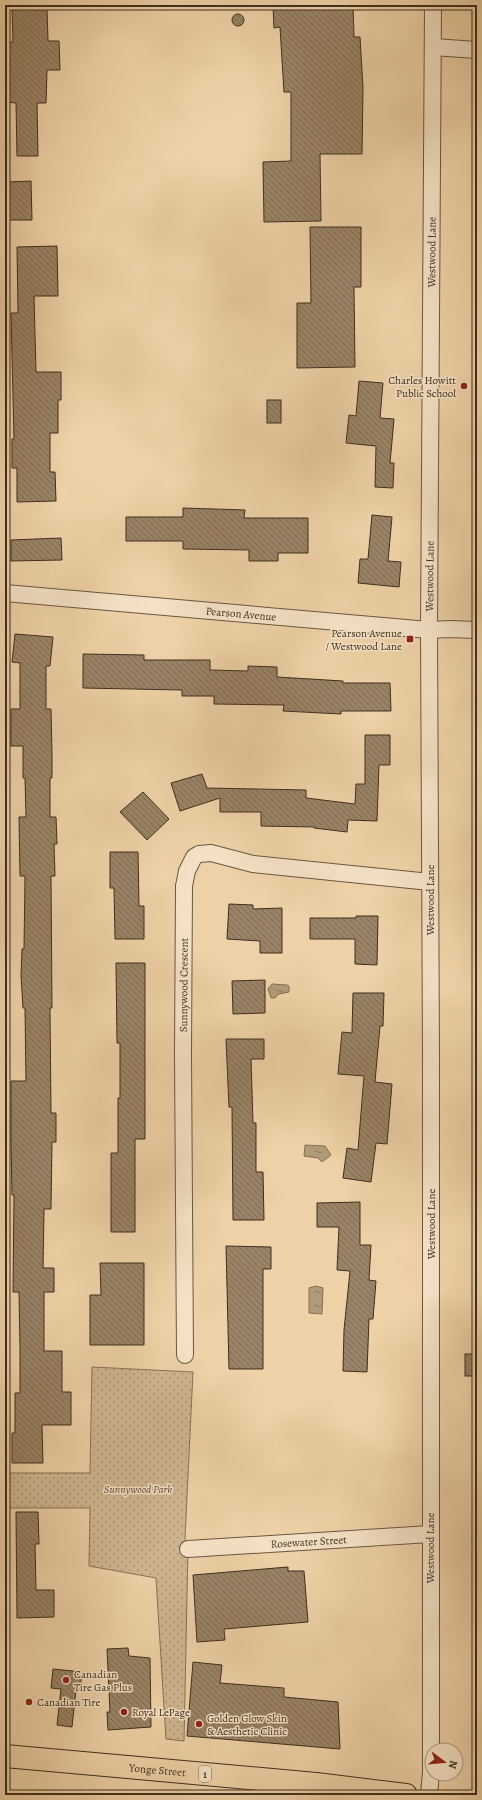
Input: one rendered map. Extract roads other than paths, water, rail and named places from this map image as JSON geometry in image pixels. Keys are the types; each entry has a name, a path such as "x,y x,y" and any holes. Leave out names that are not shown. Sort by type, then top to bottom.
{"main road":[{"name":"Yonge Street","path":"5,1756 316,1784 406,1795"}],"street":[{"name":"Westwood Lane","path":"429,1795 431,1772 429,630 433,5"},
{"path":"433,47 477,50"},
{"name":"Pearson Avenue","path":"5,593 429,630 477,630"},
{"name":"Sunnywood Crescent","path":"185,1355 183,1062 184,886 187,871 194,857 199,854 210,853 253,864 430,882"},
{"name":"Rosewater Street","path":"188,1548 430,1534"}],"water":[{"path":"272,984 287,985 289,986 289,992 279,994 275,998 271,998 268,989"},
{"path":"305,1145 325,1146 331,1155 322,1162 318,1158 304,1156"},
{"path":"316,1286 323,1288 322,1314 309,1313 309,1288"}],"place":[{"name":"Charles Howitt Public School","path":"464,386"},
{"name":"Pearson Avenue / Westwood Lane","path":"410,639"},
{"name":"Canadian Tire Gas Plus","path":"66,1680"},
{"name":"Canadian Tire","path":"29,1702"},
{"name":"Royal LePage","path":"124,1712"},
{"name":"Golden Glow Skin & Aesthetic Clinic","path":"199,1724"}],"park label":[{"name":"Sunnywood Park","path":"138,1489"}]}
